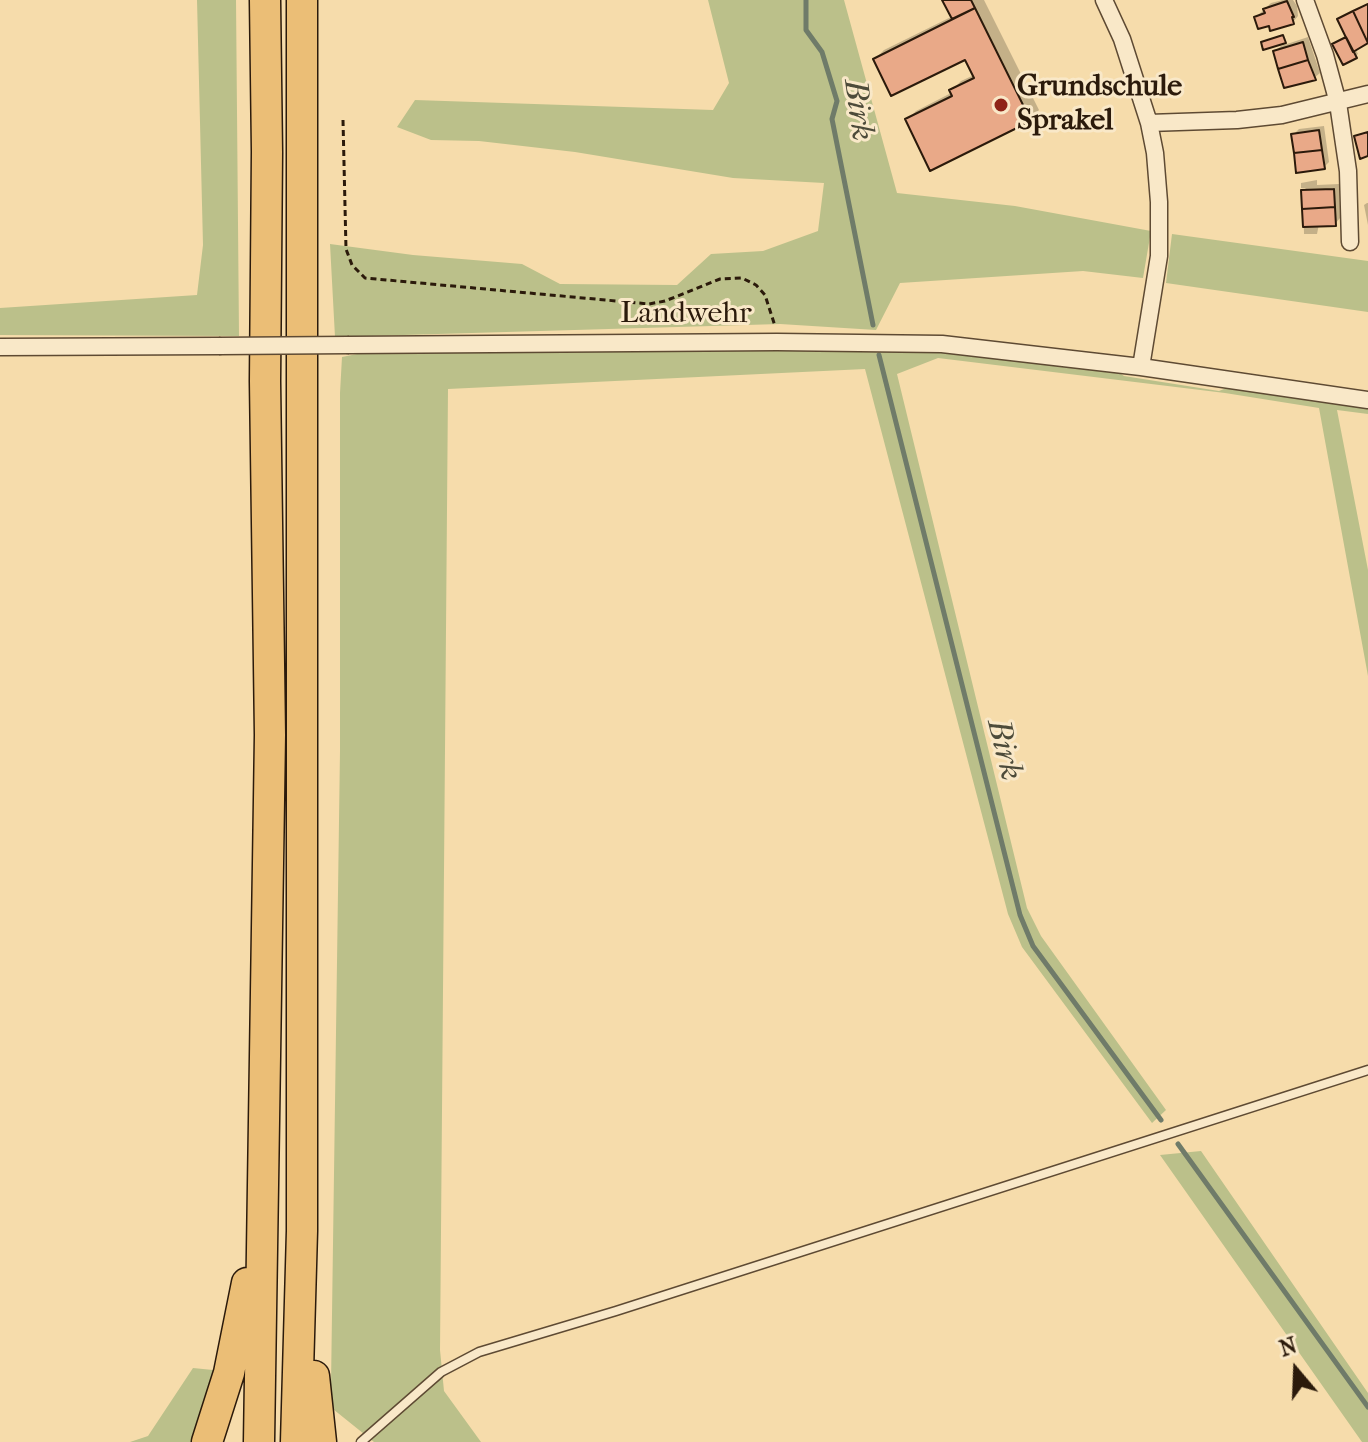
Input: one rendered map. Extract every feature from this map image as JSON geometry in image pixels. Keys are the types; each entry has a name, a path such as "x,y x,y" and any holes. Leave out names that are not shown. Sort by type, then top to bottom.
{"highway":[{"path":"259,1442 270,735 265,381 265,0"},
{"path":"296,1442 302,1231 302,0"},
{"path":"302,1231 321,1442"},
{"path":"207,1442 236,1345 251,1261 264,1236"}],"street":[{"path":"1104,0 1122,39 1149,123 1155,153 1159,256 1141,367"},
{"path":"1305,0 1338,103 1348,171 1350,242"},
{"path":"1149,123 1259,118 1368,94"},
{"name":"Landwehr","path":"0,347 777,342 942,344 1141,367 1368,400"}],"lane":[{"path":"361,1442 435,1377 479,1352 1368,1070"}],"path":[{"path":"343,120 346,249 352,265 365,278 649,304 665,301 720,279 742,278 756,285 769,301 777,342"}],"green space":[{"path":"197,0 236,0 239,336 0,335 0,308 197,295 203,245"},
{"path":"708,0 844,0 897,193 1015,206 1151,231 1143,278 1083,271 900,283 876,330 780,324 335,337 330,244 522,264 560,284 677,285 711,254 763,251 818,231 824,183 733,178 575,152 479,141 431,140 397,127 415,100 713,110 729,83"},
{"path":"1172,234 1368,261 1368,312 1166,283"},
{"path":"922,348 1111,367 1124,376 1219,391 1229,387 1368,406 1368,414 1337,410 1368,570 1368,676 1319,408 1225,393 938,358 897,374 1027,908 1041,936 1166,1110 1152,1123 1022,947 1008,914 865,369 448,389 440,1350 444,1391 481,1442 374,1442 323,1401 331,1384 342,357 367,352"},
{"path":"1201,1151 1368,1393 1368,1442 1362,1442 1160,1155"},
{"path":"193,1368 223,1371 200,1442 130,1442 148,1436"}],"building":[{"path":"942,0 971,0 975,8 952,19"},
{"path":"1287,1 1294,24 1270,31 1269,26 1258,29 1254,17 1265,13 1263,9"},
{"path":"1368,4 1368,43 1353,11"},
{"path":"975,8 1031,121 930,171 905,119 952,96 949,90 974,78 965,60 891,96 873,59"},
{"path":"1353,11 1368,43 1353,52 1337,19"},
{"path":"1283,35 1286,43 1263,50 1261,42"},
{"path":"1346,37 1357,58 1343,65 1332,44"},
{"path":"1303,42 1308,60 1278,69 1273,51"},
{"path":"1308,60 1316,80 1284,88 1278,69"},
{"path":"1319,130 1322,150 1294,153 1291,134"},
{"path":"1368,132 1368,156 1360,159 1354,136"},
{"path":"1322,150 1325,169 1296,173 1294,153"},
{"path":"1334,189 1335,207 1302,209 1301,190"},
{"path":"1335,207 1336,226 1303,227 1302,209"}],"waterway":[{"name":"Birk","path":"806,0 806,30 822,52 837,101 832,119 873,325"},
{"name":"Birk","path":"879,355 1020,915 1033,946 1161,1120"},
{"name":"Birk","path":"1178,1144 1368,1407"}],"place":[{"name":"Grundschule Sprakel","path":"1001,105"}]}
